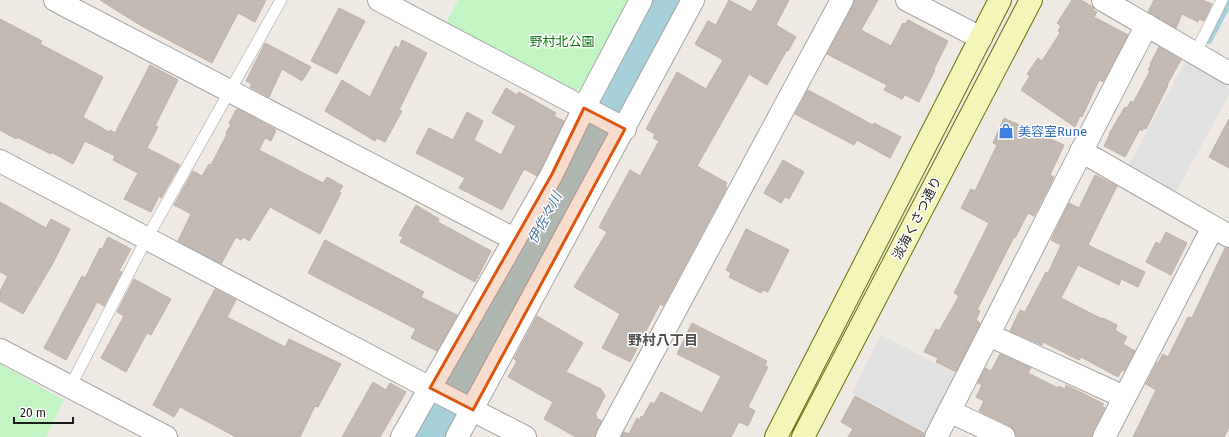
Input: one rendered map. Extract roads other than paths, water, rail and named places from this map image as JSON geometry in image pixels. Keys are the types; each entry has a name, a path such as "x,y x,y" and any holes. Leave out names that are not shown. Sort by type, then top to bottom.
{"street":[{"path":"55,0 514,239"},
{"path":"379,0 625,129"},
{"path":"402,437 552,174 587,110 641,0"},
{"path":"458,437 625,129 693,0"},
{"path":"607,437 842,0"},
{"path":"907,0 981,38"},
{"name":"淡海くさつ通り","path":"776,437 1000,0"},
{"name":"淡海くさつ通り","path":"803,437 1030,0"},
{"path":"1103,0 1229,73"},
{"path":"936,437 1081,151 1147,25"},
{"path":"1081,151 1221,232 1124,398 1104,437"},
{"path":"0,161 525,437"},
{"path":"989,335 1124,398"},
{"path":"0,350 166,437"},
{"path":"949,411 1004,437"}],"lane":[{"path":"70,387 147,238 281,0"},
{"path":"1195,54 1222,0"}],"waterway":[{"name":"伊佐々川","path":"427,437 607,102 666,0"},
{"path":"1209,41 1229,3"}],"place":[{"name":"美容室Rune","path":"1006,131"}],"district":[{"name":"野村八丁目","path":"663,340"}],"park label":[{"name":"野村北公園","path":"562,41"}]}
